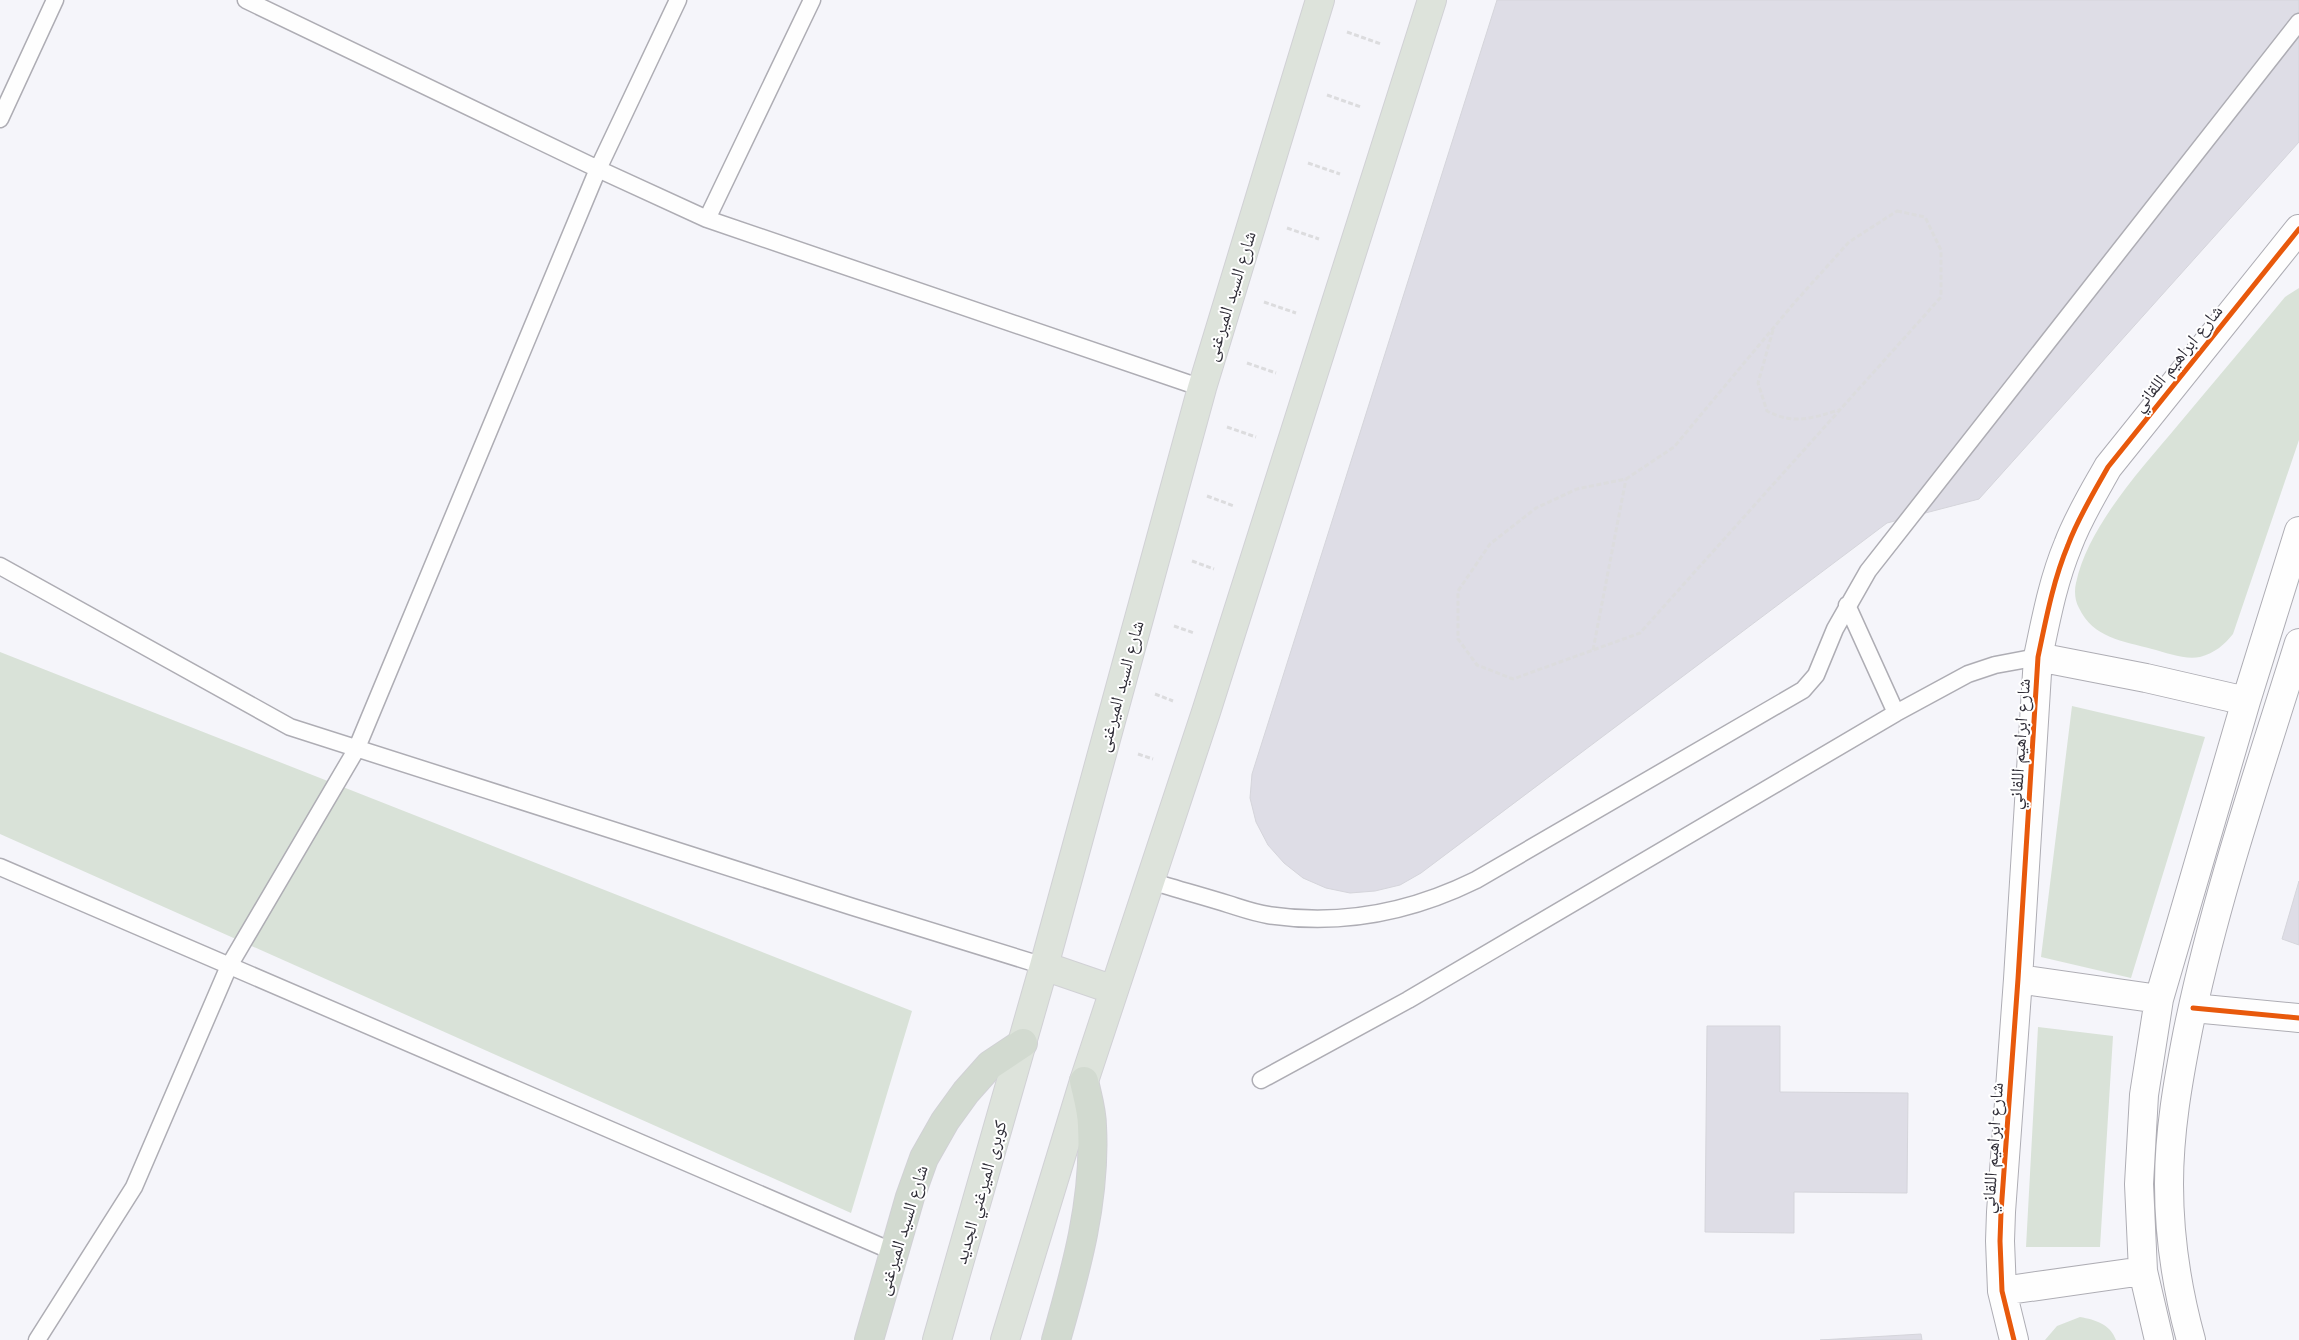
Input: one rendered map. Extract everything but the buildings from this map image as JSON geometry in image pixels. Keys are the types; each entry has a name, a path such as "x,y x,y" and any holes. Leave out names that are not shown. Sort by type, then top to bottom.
{"highway":[{"name":"شارع السيد الميرغنى","path":"869,1340 910,1197 924,1158 944,1121 966,1092 990,1065 1023,1044"},
{"path":"1056,1340 1086,1222 1092,1168 1092,1124 1084,1081"}],"main road":[{"path":"1005,1340 1084,1081 1228,645 1432,0"},
{"name":"شارع السيد الميرغنى","path":"1023,1044 1194,416 1316,10"},
{"path":"1044,966 1114,990"},
{"name":"كوبرى الميرغني الجديد","path":"937,1340 1023,1044"}],"street":[{"name":"شارع ابراهيم اللقاني","path":"2014,1340 2002,1291 2001,1212 2038,657 2049,606 2060,564 2086,505 2108,467 2299,229"},
{"path":"2159,1340 2143,1271 2139,1184 2141,1125 2159,999 2246,702 2299,531"},
{"path":"2191,1340 2177,1279 2171,1231 2169,1183 2172,1124 2193,1008 2209,937 2299,643"},
{"path":"2038,657 2146,678 2246,702"},
{"path":"2018,979 2159,999"},
{"path":"2193,1008 2299,1018"},
{"path":"2002,1291 2143,1271"}],"lane":[{"path":"0,119 55,0"},
{"path":"246,0 598,169 707,218 1202,388"},
{"path":"37,1340 134,1187 229,966 356,750 598,169 678,0"},
{"path":"707,218 812,0"},
{"path":"1151,881 1266,915 1308,919 1334,919 1379,914 1400,909 1439,897 1476,880 1803,690 1816,675 1847,605 1868,571 2299,22"},
{"path":"0,566 290,727 356,750 1044,966"},
{"path":"1847,605 1896,713"},
{"path":"1260,1080 1408,1000 1896,713 1968,674 1995,665 2038,657"},
{"path":"0,867 894,1252"}],"path":[{"path":"1316,10 1415,56"},
{"path":"1294,84 1395,118"},
{"path":"1274,151 1374,186"},
{"path":"1897,211 1925,217 1941,250 1940,297 1840,409 1640,632 1512,679 1477,665 1458,639 1458,591 1490,544 1536,508 1577,489 1626,479 1674,447 1773,328 1849,242 1897,211"},
{"path":"1254,216 1353,250"},
{"path":"1231,291 1329,325"},
{"path":"1773,328 1758,383 1767,411 1780,418 1807,420 1840,409"},
{"path":"1213,351 1310,385"},
{"path":"1194,416 1290,449"},
{"path":"1593,650 1626,479"},
{"path":"1175,485 1268,518"},
{"path":"1157,549 1248,581"},
{"path":"1140,615 1228,645"},
{"path":"1121,682 1206,712"},
{"path":"1105,742 1187,771"}],"shaded area":[{"path":"2299,288 2299,440 2233,634 2215,651 2200,657 2188,658 2130,643 2101,632 2085,618 2079,608 2075,589 2082,562 2104,519 2133,479 2285,297"},
{"path":"0,652 912,1011 851,1213 0,834"},
{"path":"2072,706 2205,737 2131,978 2041,957"},
{"path":"2038,1027 2113,1036 2100,1247 2026,1247"},
{"path":"2080,1317 2106,1326 2116,1340 2045,1340 2057,1326"}],"cycle path":[{"path":"2014,1340 2002,1291 2001,1212 2038,657 2050,600 2072,535 2086,505 2108,467 2299,229"},
{"path":"2193,1008 2299,1018"}]}
